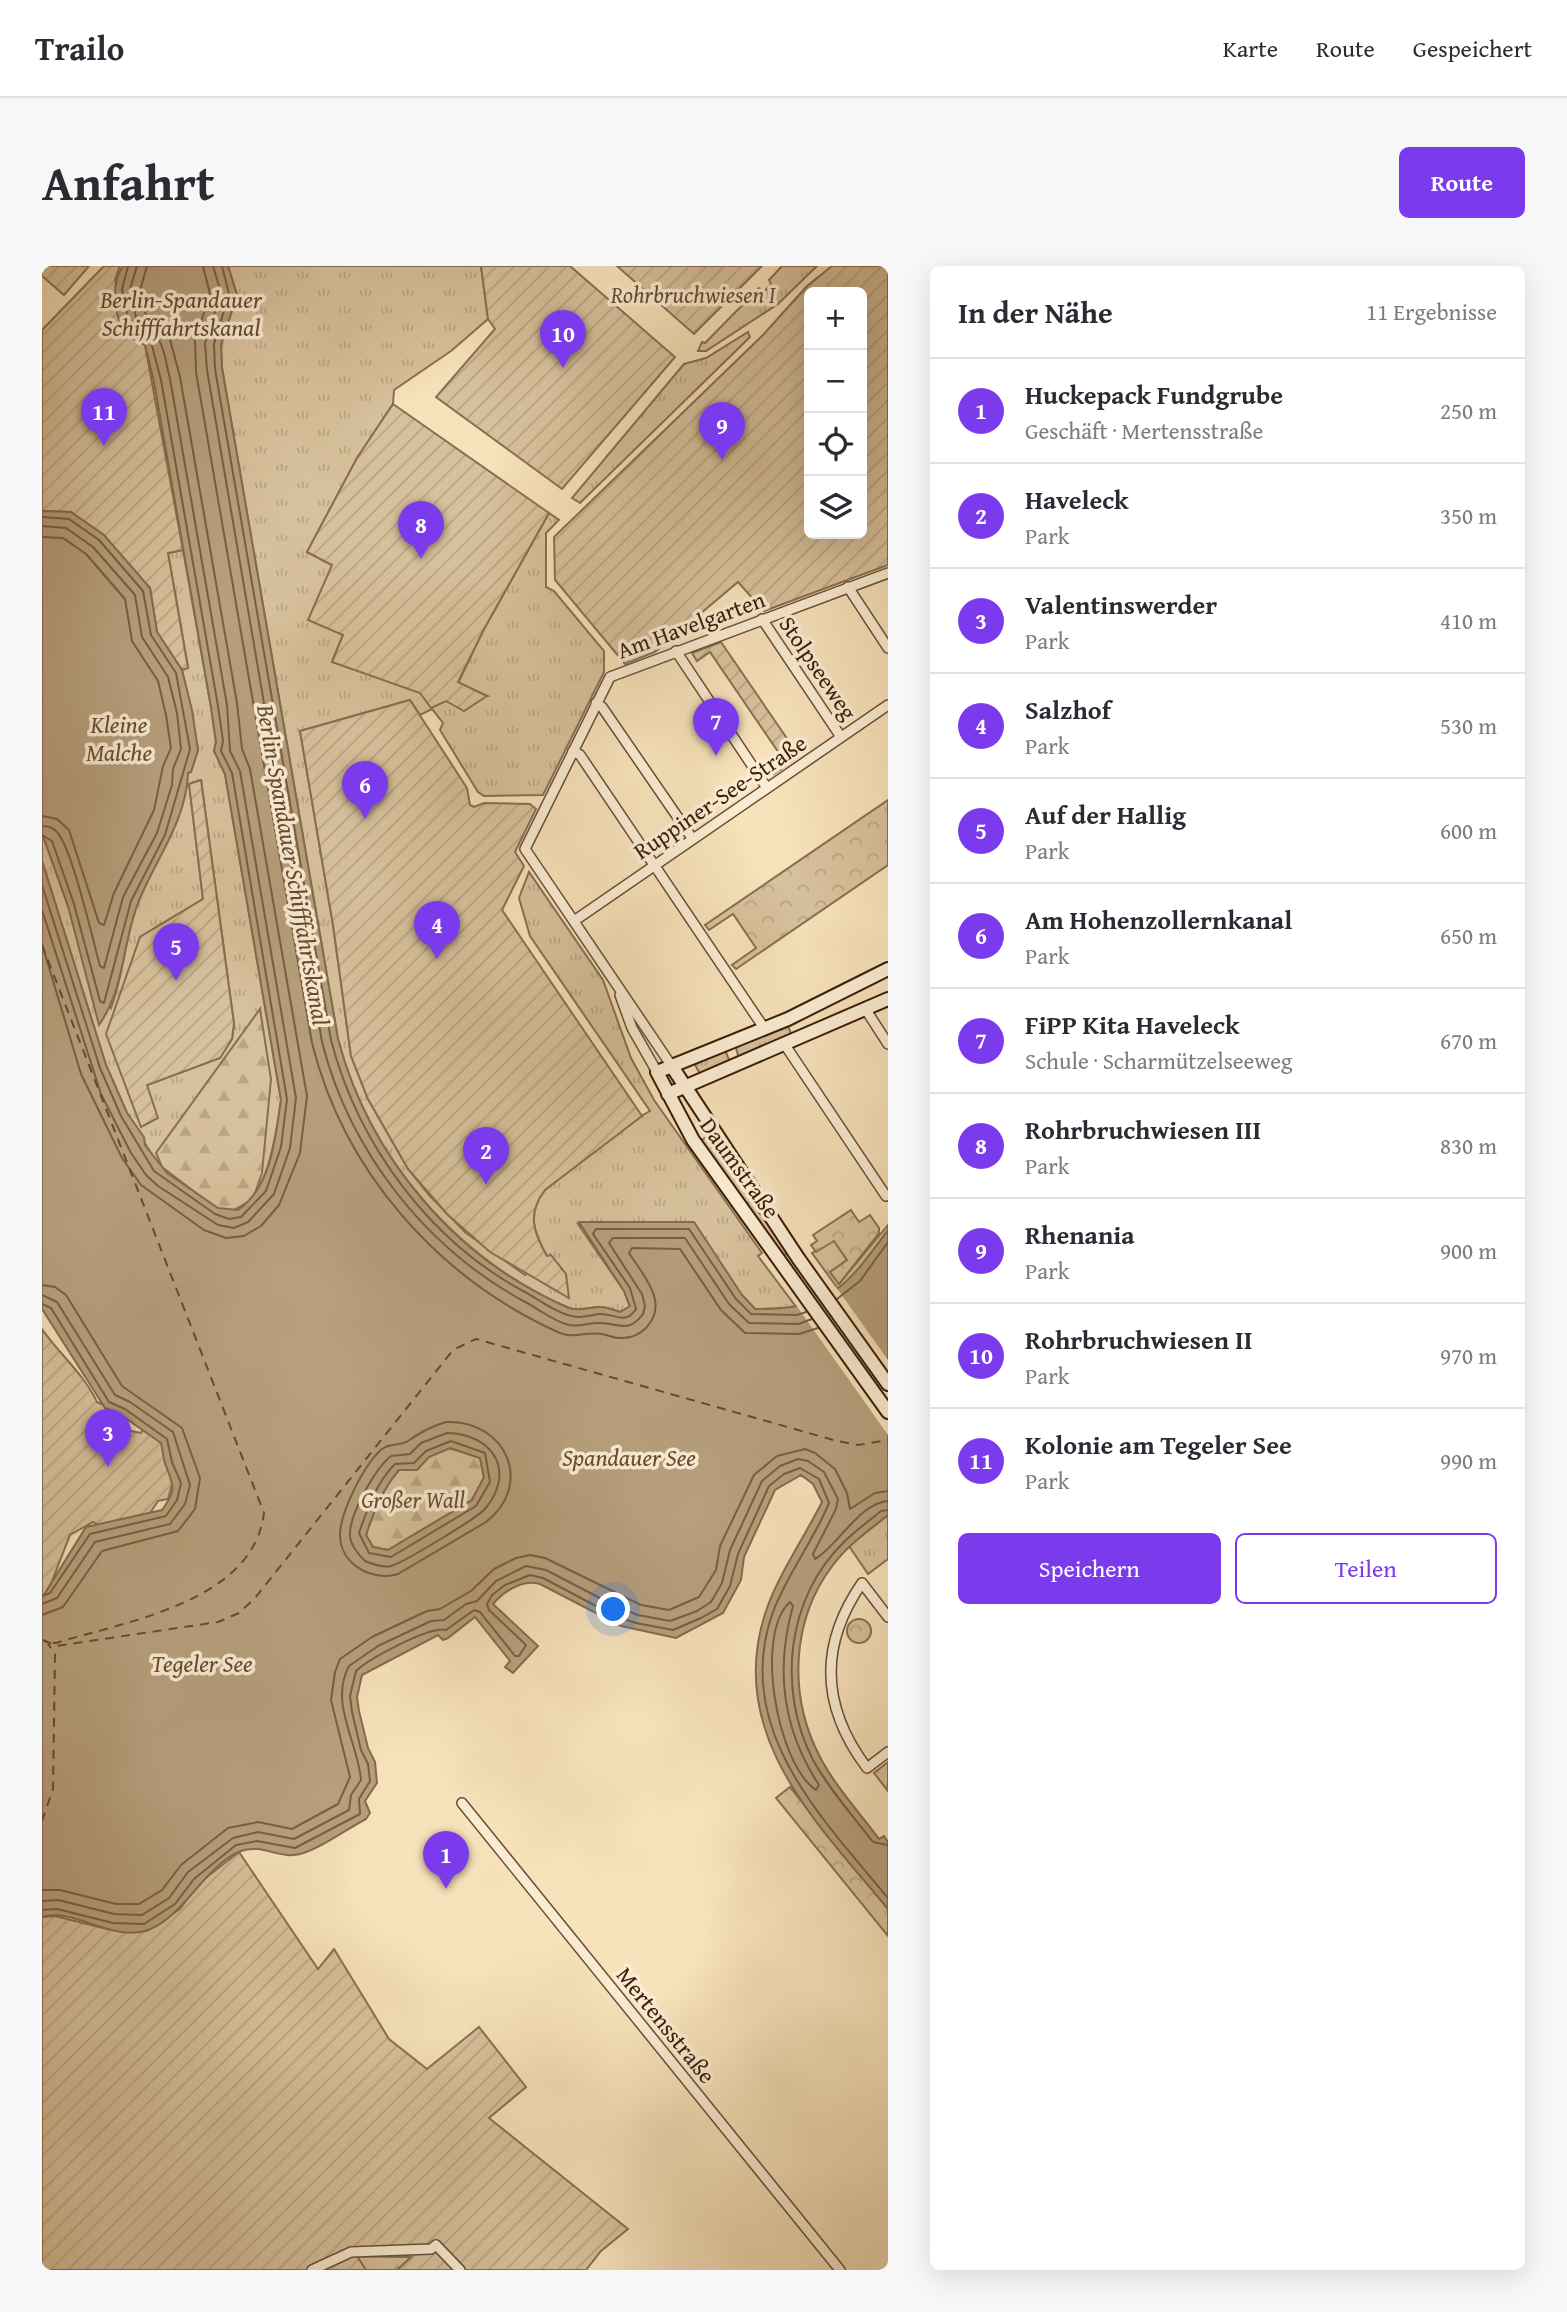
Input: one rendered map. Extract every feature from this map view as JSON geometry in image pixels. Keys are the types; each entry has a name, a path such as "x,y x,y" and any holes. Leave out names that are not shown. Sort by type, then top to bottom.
{"main road":[{"path":"657,1072 764,1028 888,969"},
{"path":"668,1094 888,999"},
{"path":"729,1042 737,1065"},
{"name":"Daumstraße","path":"671,1065 798,1258 888,1384"},
{"name":"Daumstraße","path":"657,1072 693,1140 888,1412"}],"street":[{"name":"Am Havelgarten","path":"574,920 525,849 610,677 888,573"},
{"path":"848,587 888,648"},
{"name":"Stolpseeweg","path":"762,619 841,737"},
{"path":"676,651 766,788"},
{"path":"596,703 602,706 692,838"},
{"name":"Ruppiner-See-Straße","path":"574,920 888,705"},
{"path":"573,751 580,755 764,1028"},
{"path":"574,920 671,1065"},
{"path":"615,981 632,1028 657,1072"},
{"path":"866,1010 888,1044"},
{"path":"786,1045 886,1196"},
{"path":"888,1617 862,1583 839,1624 830,1671 834,1703 842,1728 867,1768 888,1752"},
{"name":"Mertensstraße","path":"462,1803 840,2270"},
{"path":"312,2270 351,2252 431,2249 436,2245 460,2270"}],"green space":[{"path":"42,266 89,266 64,295 42,276"},
{"path":"104,266 120,266 115,279 126,334 145,345 183,550 168,553 188,668 182,670 157,632 150,588 71,512 42,511 42,330"},
{"path":"228,266 481,266 488,319 451,351 394,390 393,404 357,458 307,552 332,565 343,635 332,662 446,701 487,696 458,683 484,629 549,513 559,520 546,533 546,587 554,591 604,651 604,672 543,795 484,796 478,792 440,730 443,723 432,709 420,715 410,700 300,731 333,925 351,1056 368,1099 408,1169 466,1233 525,1275 547,1256 535,1231 534,1215 539,1198 545,1190 632,1121 650,1111 530,936 519,898 529,872 603,980 631,1058 654,1100 762,1253 758,1256 797,1308 755,1309 742,1295 578,1224 624,1291 630,1307 620,1312 603,1307 569,1308 528,1287 490,1262 454,1232 423,1199 395,1163 371,1124 352,1082 338,1039 222,368 221,345 237,295"},
{"path":"481,266 570,266 675,357 562,489 436,397 495,329 488,319"},
{"name":"Rohrbruchwiesen I","path":"617,266 762,266 694,334"},
{"path":"782,266 817,266 778,304 706,351 698,351 702,342 705,343 759,288 764,292 771,284 769,280"},
{"path":"832,266 888,266 888,565 764,611 738,582 655,652 625,664 555,580 554,537 763,335 804,289 804,539 867,539 867,287 806,287"},
{"path":"748,332 750,337 580,503 572,498 684,364 706,358"},
{"path":"393,404 549,513 484,629 458,682 487,696 464,711 446,701 431,708 420,693 332,662 343,635 308,620 332,565 307,552 357,458"},
{"path":"183,550 211,707 216,742 214,751 225,774 281,1100 267,1170 250,1201 238,1210 223,1210 158,1165 127,1113 106,1065 42,861 42,833 68,906 111,1008 134,916 176,824 188,772 191,772 198,750 182,670 188,667 168,553","holes":["201,780 234,1024 232,1039 220,1058 147,1085 140,937 203,899 189,784"]},
{"path":"721,642 799,756 774,774 771,768 783,759 710,652 697,661 692,653"},
{"path":"410,700 467,788 470,805 530,804 536,809 515,852 524,866 502,910 642,1116 545,1190 539,1198 534,1215 535,1231 547,1256 551,1255 566,1274 569,1298 490,1252 447,1214 408,1169 368,1099 351,1056 333,925 300,731"},
{"path":"201,780 234,1024 232,1039 220,1058 147,1085 158,1118 141,1127 106,1034 140,937 203,899 189,784"},
{"path":"888,800 888,865 736,969 732,965 756,948 733,914 709,930 705,925"},
{"path":"260,1009 271,1079 262,1173 253,1199 225,1215 162,1167 156,1153"},
{"path":"787,1024 793,1038 739,1059 735,1044"},
{"path":"725,1050 730,1062 701,1076 693,1061"},
{"path":"708,1136 732,1165 790,1253 781,1256 700,1141"},
{"path":"851,1210 859,1222 870,1215 879,1228 879,1233 839,1284 830,1272 847,1260 834,1241 816,1252 811,1245 817,1241 813,1235"},
{"path":"888,1225 888,1230 855,1276 839,1290 812,1253 834,1240 847,1260 830,1272 839,1284"},
{"path":"42,1329 85,1382 97,1402 112,1409 113,1416 110,1419 115,1427 121,1429 123,1425 126,1430 141,1433 147,1422 170,1455 174,1478 168,1499 158,1501 150,1513 139,1519 101,1527 93,1522 70,1535 42,1607"},
{"name":"Großer Wall","path":"450,1448 480,1458 484,1478 472,1500 388,1550 373,1547 366,1535 379,1501 393,1477 399,1470 417,1470 429,1456"},
{"path":"888,1515 888,1559 868,1574 849,1546"},
{"path":"859,1619 867,1623 871,1631 867,1639 859,1643 851,1639 847,1631 851,1623"},
{"path":"888,1762 888,1791 874,1773"},
{"path":"790,1787 888,1909 888,1936 776,1798"},
{"path":"239,1852 318,1969 334,1949 389,2039 427,2069 479,2027 526,2087 489,2118 628,2229 601,2251 586,2270 397,2270 411,2257 357,2256 366,2270 42,2270 42,1917 55,1916 111,1930 146,1931 180,1909 198,1884"},
{"path":"356,2256 412,2257 397,2270 366,2270"}],"water":[{"path":"123,266 228,266 237,295 221,345 222,368 338,1039 352,1082 371,1124 395,1163 423,1200 454,1233 490,1262 528,1288 577,1310 603,1307 620,1312 630,1306 624,1291 579,1222 694,1222 742,1295 755,1309 802,1305 834,1291 860,1267 888,1230 888,1515 845,1551 819,1587 802,1634 799,1684 810,1733 826,1768 879,1839 884,1836 888,1842 888,1909 808,1810 785,1774 768,1737 758,1698 756,1656 766,1611 822,1502 813,1484 801,1475 775,1490 744,1557 741,1580 723,1613 676,1638 621,1626 540,1584 527,1583 514,1587 493,1604 538,1646 513,1673 505,1667 510,1661 475,1617 448,1638 443,1640 438,1635 362,1675 357,1697 368,1748 375,1762 377,1783 365,1801 370,1813 366,1819 302,1854 287,1855 255,1849 241,1851 217,1867 173,1914 148,1930 121,1932 68,1917 42,1917 42,1598 86,1527 162,1510 173,1488 161,1443 121,1415 105,1408 42,1309 42,861 106,1065 127,1113 144,1137 145,1145 167,1173 218,1208 238,1210 249,1200 265,1175 274,1146 281,1100 225,774 214,751 216,742 211,707 154,382 145,345 126,334 116,310 115,291","holes":["450,1448 480,1458 484,1477 472,1500 388,1550 373,1547 366,1535 379,1501 399,1470 417,1470 429,1457"]},
{"name":"Kleine Malche","path":"42,511 71,512 104,535 150,588 157,632 182,670 198,750 191,772 188,773 182,808 176,824 138,903 119,981 99,1025 68,906 42,833"}],"pier":[{"path":"836,1287 888,1360 888,1435 796,1305"}],"ferry route":[{"path":"42,945 264,1513 255,1543 237,1568 212,1587 150,1616 56,1643 47,1642"},
{"path":"43,1640 56,1646 218,1622 239,1613 255,1598 453,1350 476,1339 837,1441 858,1445 888,1440"},
{"path":"42,1821 53,1789 55,1654 48,1644"}],"place":[{"name":"Rohrbruchwiesen II","path":"563,368"},
{"name":"Kolonie am Tegeler See","path":"104,446"},
{"name":"Rhenania","path":"722,460"},
{"name":"Rohrbruchwiesen III","path":"421,559"},
{"name":"FiPP Kita Haveleck","path":"716,756"},
{"name":"Am Hohenzollernkanal","path":"365,819"},
{"name":"Salzhof","path":"437,959"},
{"name":"Auf der Hallig","path":"176,981"},
{"name":"Haveleck","path":"486,1185"},
{"name":"Valentinswerder","path":"108,1467"},
{"name":"Huckepack Fundgrube","path":"446,1889"}],"water label":[{"name":"Berlin-Spandauer Schifffahrtskanal","path":"181,314"},
{"name":"Berlin-Spandauer Schifffahrtskanal","path":"293,865"},
{"name":"Spandauer See","path":"629,1458"},
{"name":"Tegeler See","path":"202,1664"}]}
